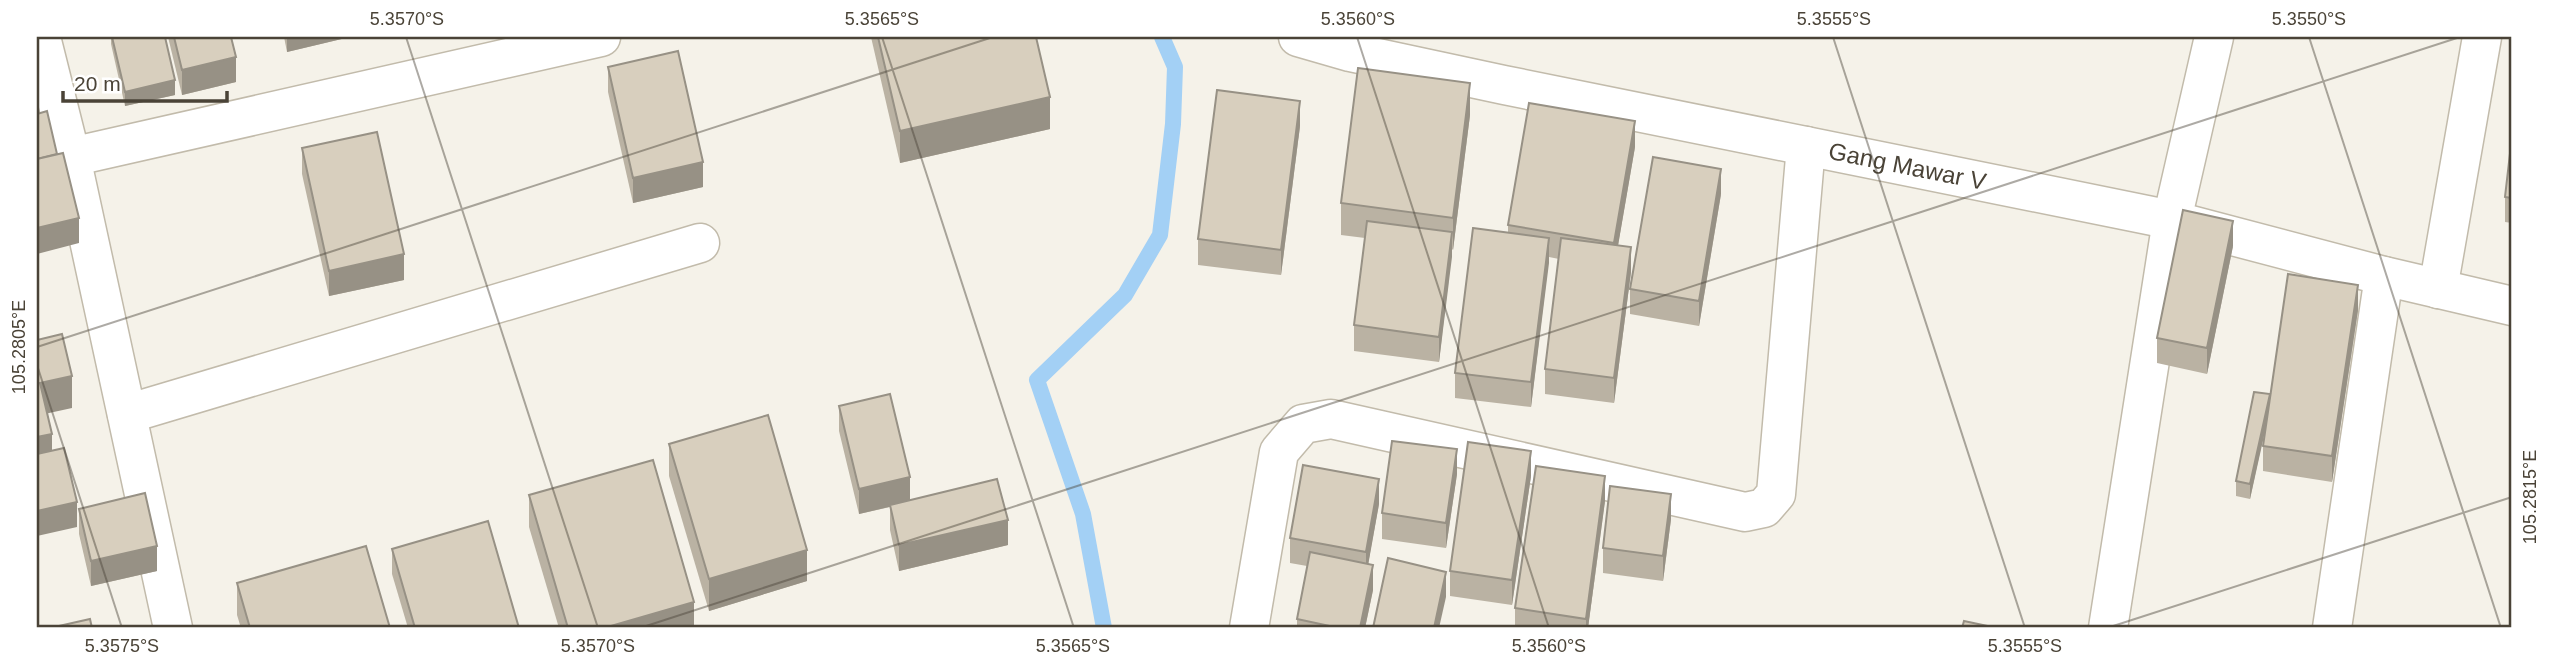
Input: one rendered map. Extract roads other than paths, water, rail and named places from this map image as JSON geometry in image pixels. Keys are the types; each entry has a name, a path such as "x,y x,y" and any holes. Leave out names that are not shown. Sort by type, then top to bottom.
{"street":[{"path":"41,37 71,157 173,628"},
{"path":"71,157 601,37"},
{"name":"Gang Mawar V","path":"1298,37 1504,85 2172,220 2384,276 2512,306"},
{"path":"2108,628 2172,220 2214,37"},
{"path":"2438,289 2482,37"},
{"path":"1249,628 1279,452 1303,424 1331,419 1745,512 1764,508 1776,494 1806,146"},
{"path":"127,414 700,243"},
{"path":"2332,628 2384,276"}],"waterway":[{"path":"1104,628 1083,514 1037,380 1125,295 1160,235 1173,124 1175,67 1162,37"}]}
